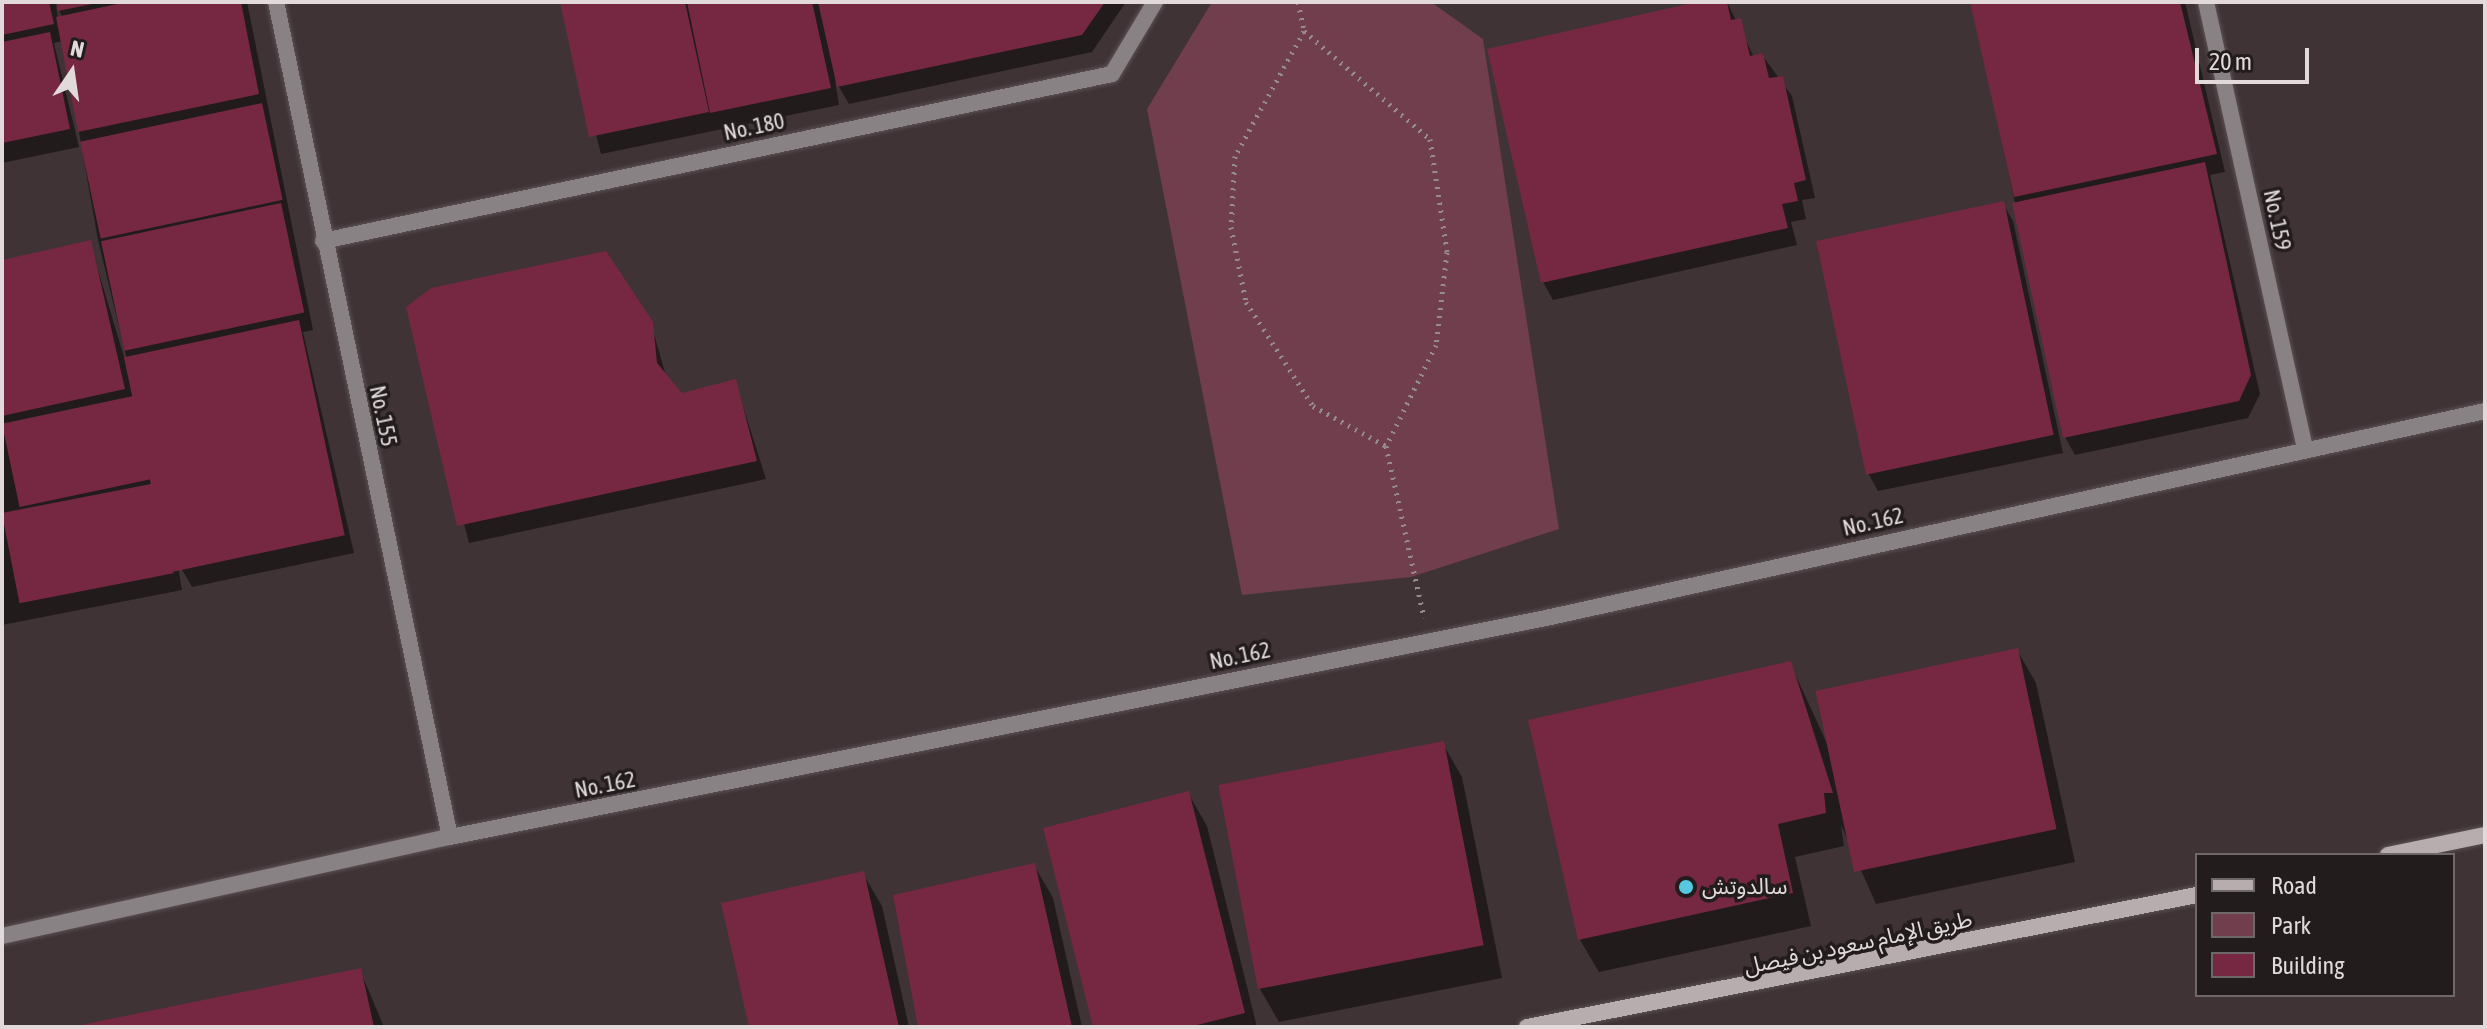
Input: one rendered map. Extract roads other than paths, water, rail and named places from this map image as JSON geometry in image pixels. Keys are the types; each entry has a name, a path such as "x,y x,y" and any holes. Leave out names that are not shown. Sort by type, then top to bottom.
{"main road":[{"path":"2398,853 2485,835"},
{"name":"طريق الإمام سعود بن فيصل","path":"1527,1027 2195,895"}],"street":[{"name":"No. 155","path":"276,2 323,241 450,837"},
{"name":"No. 180","path":"323,241 1112,74 1155,2"},
{"name":"No. 159","path":"2206,2 2305,447"},
{"name":"No. 162","path":"2,936 450,837 1430,640 2305,447 2485,411"}],"place":[{"name":"سالدوتش","path":"1686,887"}]}
